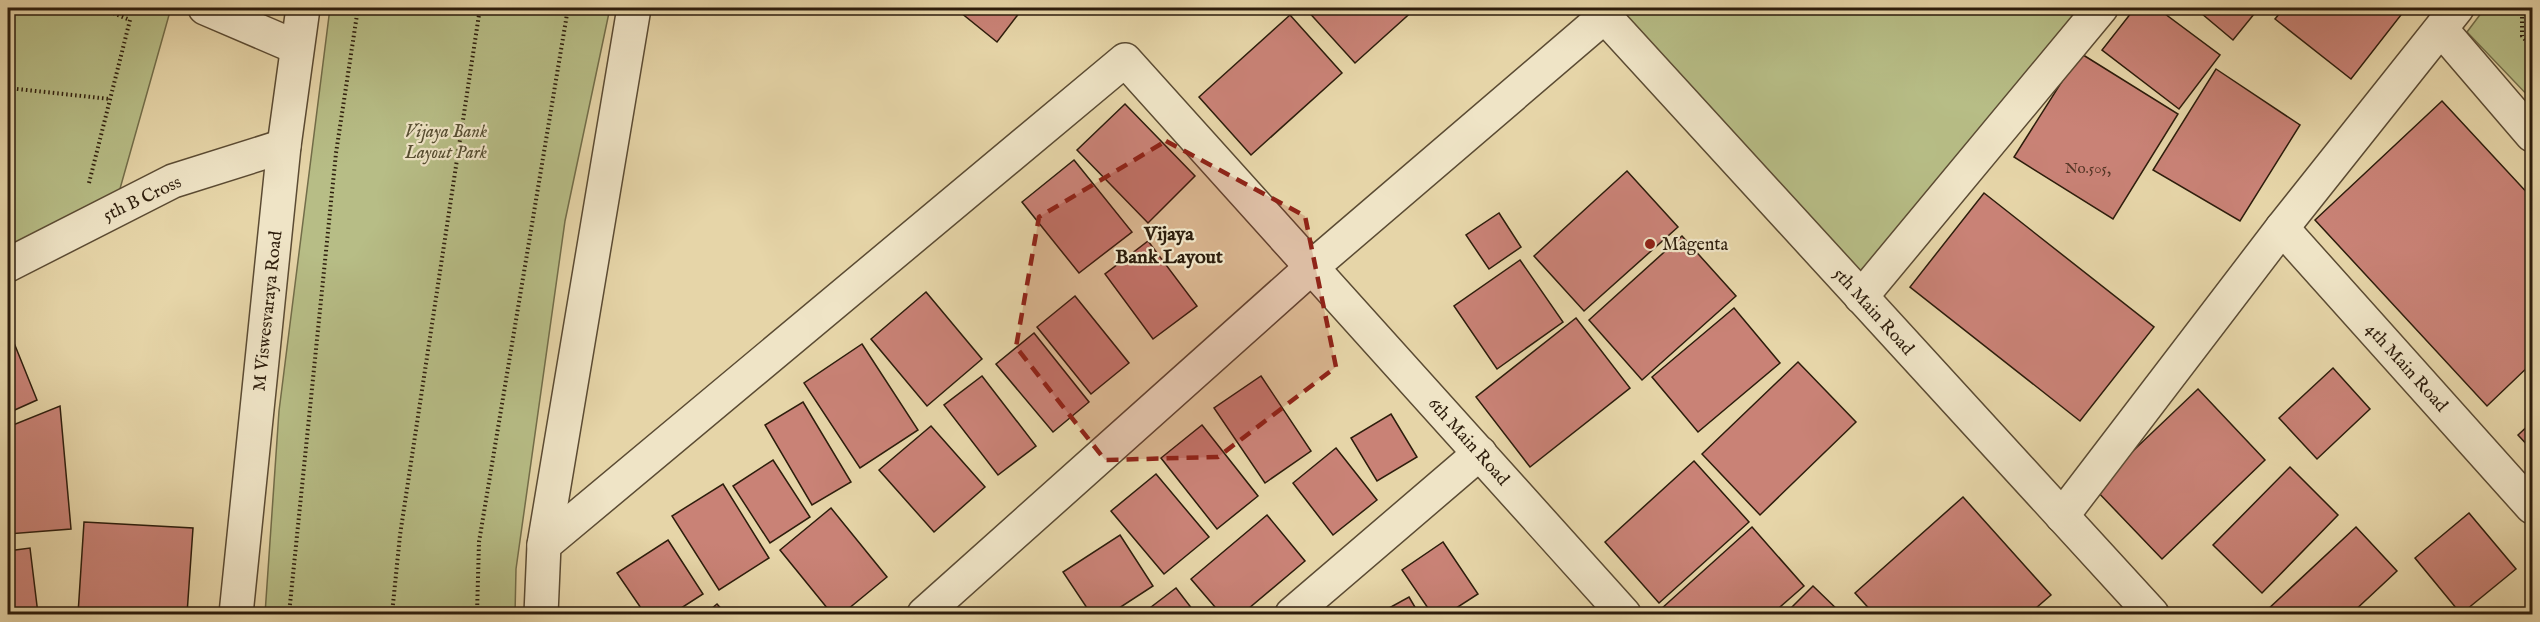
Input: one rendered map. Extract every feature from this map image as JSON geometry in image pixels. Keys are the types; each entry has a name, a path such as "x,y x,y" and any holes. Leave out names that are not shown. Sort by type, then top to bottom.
{"street":[{"path":"205,8 296,47"},
{"name":"M Viswesvaraya Road","path":"236,615 284,146 303,8"},
{"path":"541,615 544,545 634,8"},
{"path":"1861,297 2101,8"},
{"path":"924,615 1312,267 1601,12"},
{"name":"5th Main Road","path":"1601,12 2152,615"},
{"path":"2062,516 2282,228 2449,18 2532,135"},
{"name":"6th Main Road","path":"544,545 1125,60 1624,615"},
{"name":"5th B Cross","path":"8,265 173,181 284,146"},
{"name":"4th Main Road","path":"2282,228 2532,507"},
{"path":"1292,615 1480,453"}],"path":[{"path":"79,188 89,183 130,20 101,8"},
{"path":"289,615 336,153 358,8"},
{"path":"392,615 402,524 480,8"},
{"path":"477,615 479,542 568,8"},
{"path":"2522,8 2522,36 2532,48"},
{"path":"8,88 110,99"}],"highlighted area":[{"path":"1166,141 1305,216 1336,367 1218,457 1105,460 1016,347 1039,217"}],"green space":[{"path":"8,8 171,8 114,210 8,265"},
{"name":"Vijaya Bank Layout Park","path":"330,8 610,8 565,221 516,569 515,614 265,614 279,411"},
{"path":"1597,8 2101,8 1861,297"},
{"path":"2485,8 2532,8 2532,100 2467,32"}],"building":[{"path":"955,8 1023,8 997,42"},
{"path":"1305,8 1416,8 1355,63"},
{"path":"2135,8 2157,8 2220,55 2179,109 2102,50"},
{"path":"2195,8 2259,8 2233,40"},
{"path":"2284,8 2392,8 2401,15 2351,79 2275,19"},
{"path":"1290,15 1342,73 1251,155 1199,97"},
{"path":"2080,53 2178,114 2113,219 2014,157"},
{"path":"2216,69 2300,125 2240,221 2153,170"},
{"path":"2442,101 2532,198 2532,363 2487,406 2315,220"},
{"path":"1125,104 1195,176 1148,223 1077,150"},
{"path":"1074,160 1132,232 1079,273 1022,202"},
{"path":"1627,171 1678,227 1584,311 1534,256"},
{"path":"1984,193 2154,327 2080,421 1910,287"},
{"path":"1499,213 1521,247 1489,269 1466,235"},
{"path":"1682,236 1736,296 1642,380 1589,320"},
{"path":"1148,241 1197,306 1153,339 1105,274"},
{"path":"1520,260 1563,322 1497,369 1454,306"},
{"path":"926,292 982,359 927,406 871,339"},
{"path":"1075,296 1129,363 1091,394 1037,327"},
{"path":"1734,308 1780,363 1698,432 1652,377"},
{"path":"1576,318 1630,388 1530,467 1476,397"},
{"path":"8,328 37,400 8,413"},
{"path":"1034,333 1089,402 1053,432 996,364"},
{"path":"862,344 918,430 860,468 804,383"},
{"path":"1798,362 1856,422 1760,515 1702,454"},
{"path":"2333,368 2370,409 2317,459 2279,418"},
{"path":"982,376 1036,446 998,475 944,405"},
{"path":"1261,376 1311,451 1265,483 1214,408"},
{"path":"2198,389 2265,460 2162,559 2094,488"},
{"path":"803,402 851,482 812,505 765,425"},
{"path":"60,406 71,529 8,534 8,427"},
{"path":"1391,414 1417,457 1377,481 1351,438"},
{"path":"2532,422 2532,450 2518,435"},
{"path":"1202,425 1258,496 1217,529 1161,458"},
{"path":"931,426 985,487 934,532 879,470"},
{"path":"1336,448 1377,500 1333,535 1293,483"},
{"path":"773,460 810,517 770,543 733,486"},
{"path":"1694,461 1749,522 1659,603 1605,542"},
{"path":"2290,467 2338,515 2262,593 2213,545"},
{"path":"1156,474 1209,537 1164,574 1111,511"},
{"path":"723,484 769,558 719,590 672,516"},
{"path":"1963,497 2051,595 2029,614 1874,614 1855,593"},
{"path":"831,508 887,577 842,614 832,614 780,550"},
{"path":"2469,513 2516,569 2461,614 2415,558"},
{"path":"1267,515 1305,561 1242,614 1221,614 1191,579"},
{"path":"84,522 193,528 187,614 78,614"},
{"path":"1752,527 1804,586 1772,614 1665,614 1661,609"},
{"path":"2356,527 2397,571 2351,614 2268,614 2265,612"},
{"path":"1120,535 1153,586 1110,614 1091,614 1063,572"},
{"path":"668,540 703,594 672,614 645,614 617,573"},
{"path":"1443,542 1478,594 1447,614 1432,614 1402,570"},
{"path":"30,548 38,614 8,614 8,551"},
{"path":"1813,586 1842,614 1785,614"},
{"path":"1176,588 1196,614 1142,614"},
{"path":"1409,597 1419,614 1380,614 1380,613"},
{"path":"717,604 726,614 705,614"}],"place":[{"name":"Magenta","path":"1650,244"}],"district":[{"name":"Vijaya Bank Layout","path":"1169,244"}]}
